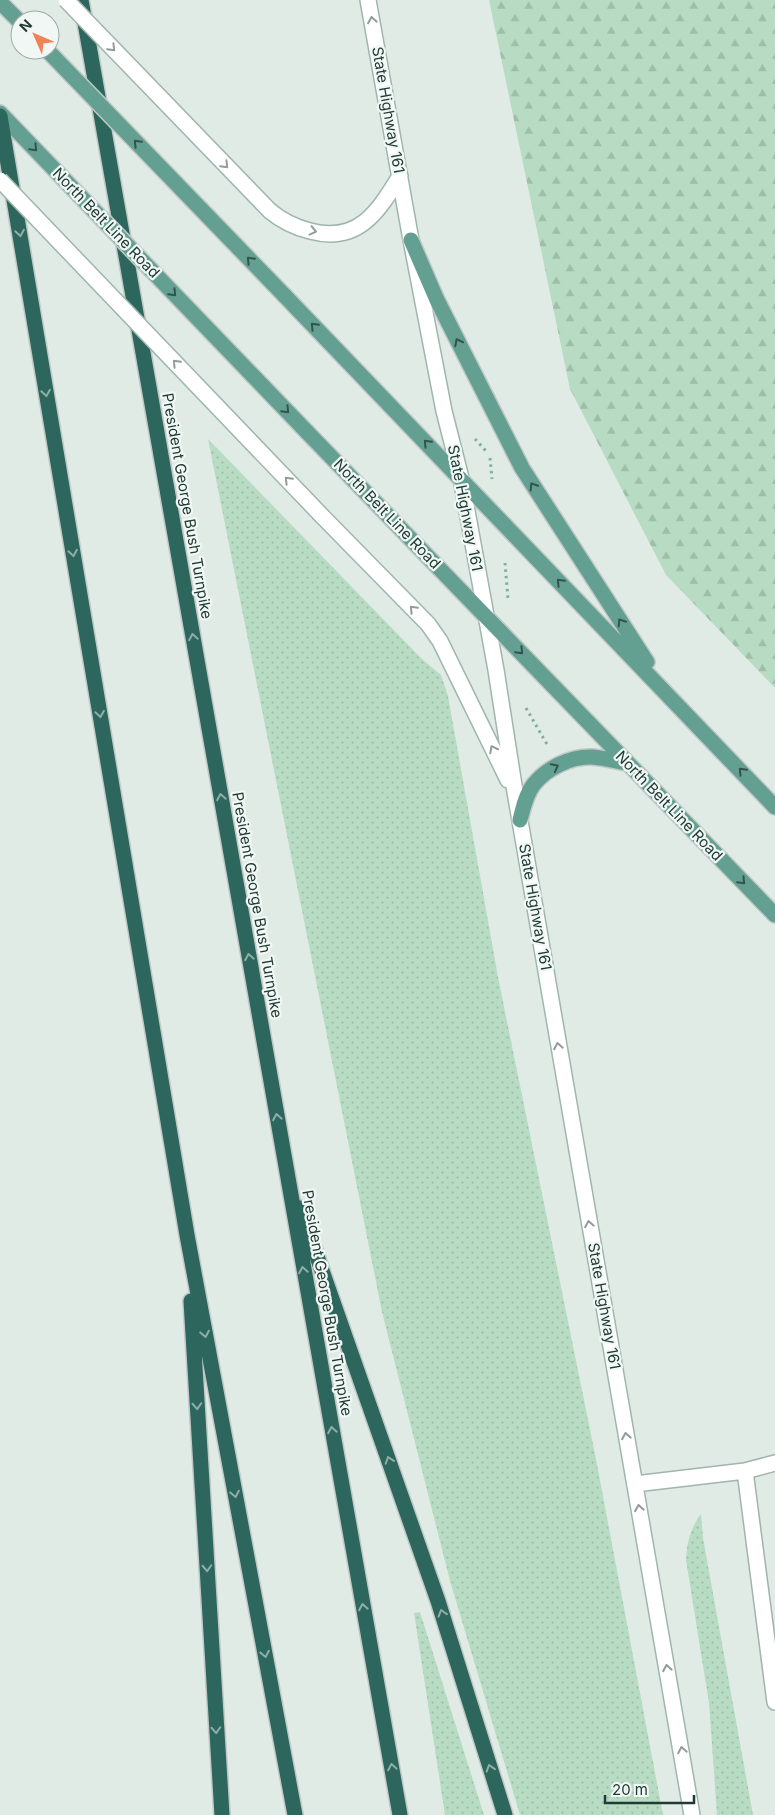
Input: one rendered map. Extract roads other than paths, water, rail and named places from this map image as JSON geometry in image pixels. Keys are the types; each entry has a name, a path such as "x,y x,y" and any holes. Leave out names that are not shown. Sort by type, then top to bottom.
{"highway":[{"name":"President George Bush Turnpike","path":"81,0 400,1815"},
{"path":"0,114 187,1235 295,1815"},
{"path":"285,1165 438,1601 505,1815"},
{"path":"187,1235 222,1815"}],"main road":[{"path":"66,0 282,221 298,228 329,235 344,233 362,225 375,213 400,176"},
{"name":"State Highway 161","path":"368,0 411,240 444,411 461,478 486,616 514,792 692,1815"},
{"path":"0,2 10,12"},
{"path":"57,60 667,692 775,807"},
{"name":"North Belt Line Road","path":"0,114 775,915"},
{"path":"0,180 428,624 440,641 514,792"},
{"path":"411,240 437,300 522,468 667,692"},
{"path":"520,820 527,797 534,784 546,772 560,764 592,757 627,762"},
{"path":"635,1484 745,1471 775,1464"},
{"path":"745,1471 775,1702"}]}
